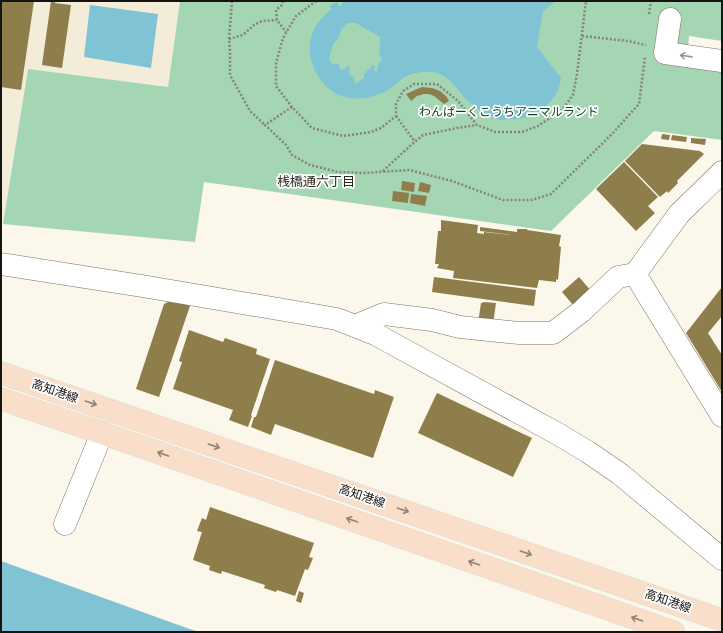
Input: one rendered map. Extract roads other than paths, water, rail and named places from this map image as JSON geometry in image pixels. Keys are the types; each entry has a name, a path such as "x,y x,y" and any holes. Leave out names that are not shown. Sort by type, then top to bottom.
{"main road":[{"name":"高知港線","path":"1,372 722,620"},
{"name":"高知港線","path":"1,399 674,632"}],"street":[{"path":"722,46 669,28 665,53 722,61"},
{"path":"355,326 384,314 432,320 460,327 519,333 553,333 582,311 618,277 636,274 679,214 722,172"},
{"path":"1,264 337,319 375,334 582,448 620,474 722,559"},
{"path":"636,274 722,416"},
{"path":"65,524 102,433"}],"water":[{"path":"339,1 556,1 543,11 537,47 561,78 559,88 549,103 533,115 523,118 500,120 487,115 478,109 467,100 448,79 438,73 432,72 421,72 410,75 403,78 391,88 375,96 366,98 348,98 340,95 325,85 313,67 310,52 310,41 316,25 332,9 329,6 338,2 338,5 340,6 342,3","holes":["347,23 356,23 380,37 379,54 382,61 378,64 377,72 374,70 375,66 372,65 364,74 364,78 354,83 354,77 349,75 349,66 341,70 338,64 332,64 329,59 333,45 339,37 341,30"]},
{"path":"90,5 158,14 151,68 84,57"},
{"path":"1,561 184,627 199,632 1,632"}],"district":[{"name":"桟橋通六丁目","path":"316,182"}],"park label":[{"name":"わんぱーくこうちアニマルランド","path":"509,112"}]}
